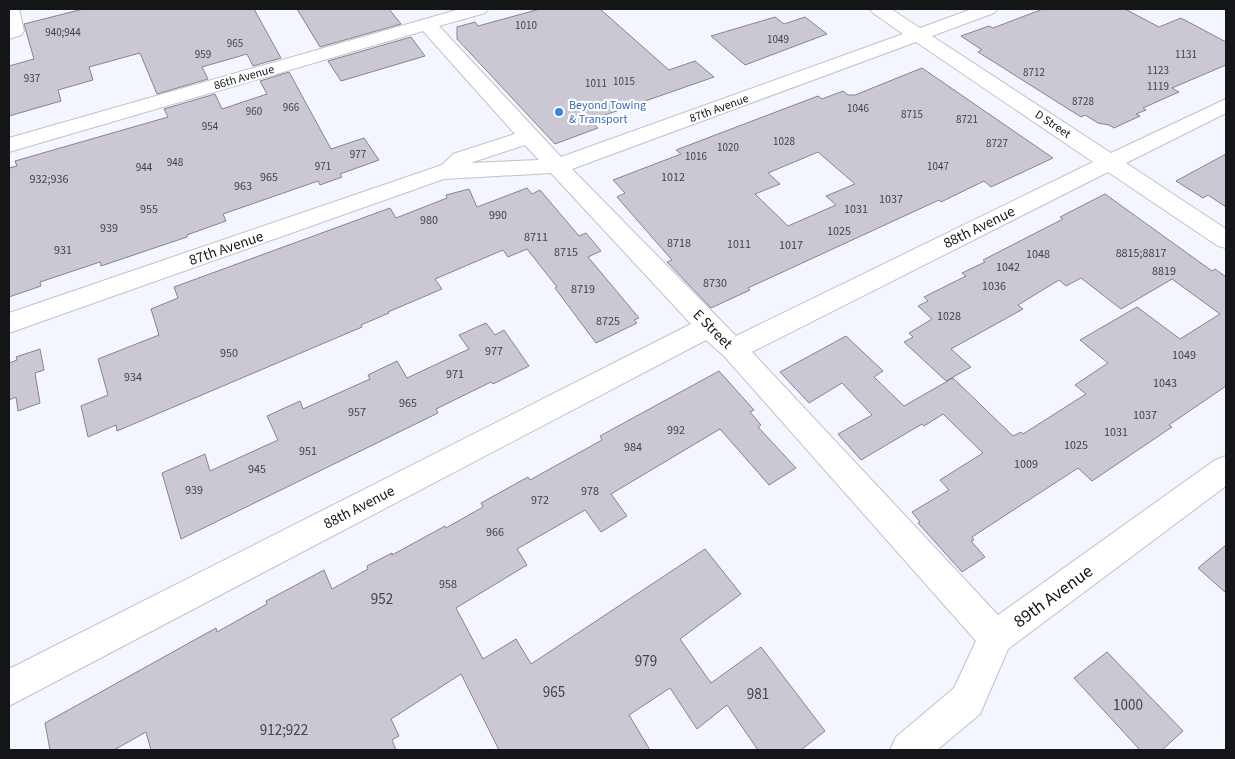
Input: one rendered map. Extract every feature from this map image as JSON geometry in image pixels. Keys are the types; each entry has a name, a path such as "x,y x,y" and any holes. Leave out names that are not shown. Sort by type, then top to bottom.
{"street":[{"path":"9,33 15,31 10,9"},
{"name":"86th Avenue","path":"9,145 479,9"},
{"name":"D Street","path":"879,9 1226,240"},
{"name":"87th Avenue","path":"442,172 558,166 988,9"},
{"name":"E Street","path":"427,24 709,327 733,349 996,637"},
{"name":"88th Avenue","path":"733,349 1226,105"},
{"name":"87th Avenue","path":"9,324 442,172 461,159 530,136"},
{"name":"88th Avenue","path":"9,688 709,327"},
{"name":"89th Avenue","path":"909,750 967,701 996,637 1226,469"}],"building":[{"path":"83,9 254,9 281,58 253,66 247,54 202,67 208,79 157,94 140,53 89,67 93,80 58,90 61,101 9,116 9,66 34,59 24,24"},
{"path":"297,9 389,9 401,24 320,47"},
{"path":"540,9 600,9 669,70 695,61 714,77 605,115 591,121 598,128 555,144 457,39 457,27 475,22 478,26"},
{"path":"1043,9 1125,9 1159,27 1181,18 1226,42 1226,65 1172,88 1179,92 1143,108 1146,110 1136,114 1140,116 1114,128 1098,123 1085,115 1081,117 978,52 982,50 961,36 989,26 993,28"},
{"path":"775,17 784,24 805,17 827,34 745,65 711,36"},
{"path":"411,37 425,56 341,81 328,61"},
{"path":"922,68 1053,158 991,187 984,181 941,202 939,200 748,288 750,290 711,308 667,262 672,260 617,197 625,193 613,180 681,154 676,150 818,96 822,99 843,91 848,95 855,95","holes":["818,152 855,184 826,196 836,205 788,226 755,194 780,184 768,173"]},
{"path":"289,72 331,149 364,138 379,160 340,174 342,177 320,185 318,181 223,214 226,221 187,235 187,237 101,266 100,262 40,282 41,286 9,297 9,168 17,166 15,161 168,117 164,109 215,94 222,109 267,94 260,81"},
{"path":"1226,154 1226,207 1208,195 1203,198 1176,181"},
{"path":"527,188 532,194 540,190 579,236 586,233 601,251 588,257 639,318 634,320 637,323 596,343 555,288 557,287 527,249 508,257 503,250 435,279 442,289 388,312 361,325 362,327 117,431 116,425 88,437 81,406 108,395 98,359 159,335 151,309 178,298 174,287 390,208 396,218 447,198 446,195 469,189 477,207"},
{"path":"1105,194 1212,271 1215,269 1226,277 1226,386 1169,425 1172,427 1092,481 1078,468 972,537 974,540 971,541 985,557 962,572 918,523 920,522 912,512 949,490 940,480 983,453 943,414 924,426 922,424 861,460 838,434 872,415 842,383 809,403 780,372 846,336 883,371 874,377 904,406 953,378 1013,436 1021,432 1023,434 1086,394 1075,385 1108,363 1080,340 1137,307 1180,339 1220,314 1172,279 1121,309 1081,278 1066,286 1059,280 1018,305 1023,309 951,349 971,367 946,381 904,342 913,337 909,333 932,319 918,306 928,301 924,297 966,276 962,273 985,262 983,260 1063,219 1060,217"},
{"path":"486,323 495,335 504,330 529,366 436,409 438,413 181,539 162,473 205,454 210,471 278,440 267,416 300,401 303,409 370,379 368,375 397,361 407,378 469,349 459,335"},
{"path":"40,349 44,370 35,373 40,403 18,411 16,397 9,400 9,363 17,360 16,357"},
{"path":"719,371 754,410 750,412 761,425 758,427 796,468 769,485 720,429 611,494 627,516 601,532 585,510 517,549 527,565 456,608 483,659 516,639 531,664 705,549 741,594 680,639 711,683 761,647 825,731 801,750 758,750 727,705 697,729 670,688 629,715 650,750 499,750 461,674 391,719 399,736 392,740 396,750 151,750 146,732 114,750 50,750 45,723 216,628 217,632 267,604 266,601 324,570 332,589 368,569 367,566 392,553 392,555 445,526 446,528 483,507 481,503 528,477 530,480 602,440 600,436"},
{"path":"1226,545 1226,593 1198,568"},
{"path":"1107,652 1183,731 1162,750 1140,750 1074,678"}],"place":[{"name":"Beyond Towing & Transport","path":"559,112"}]}
